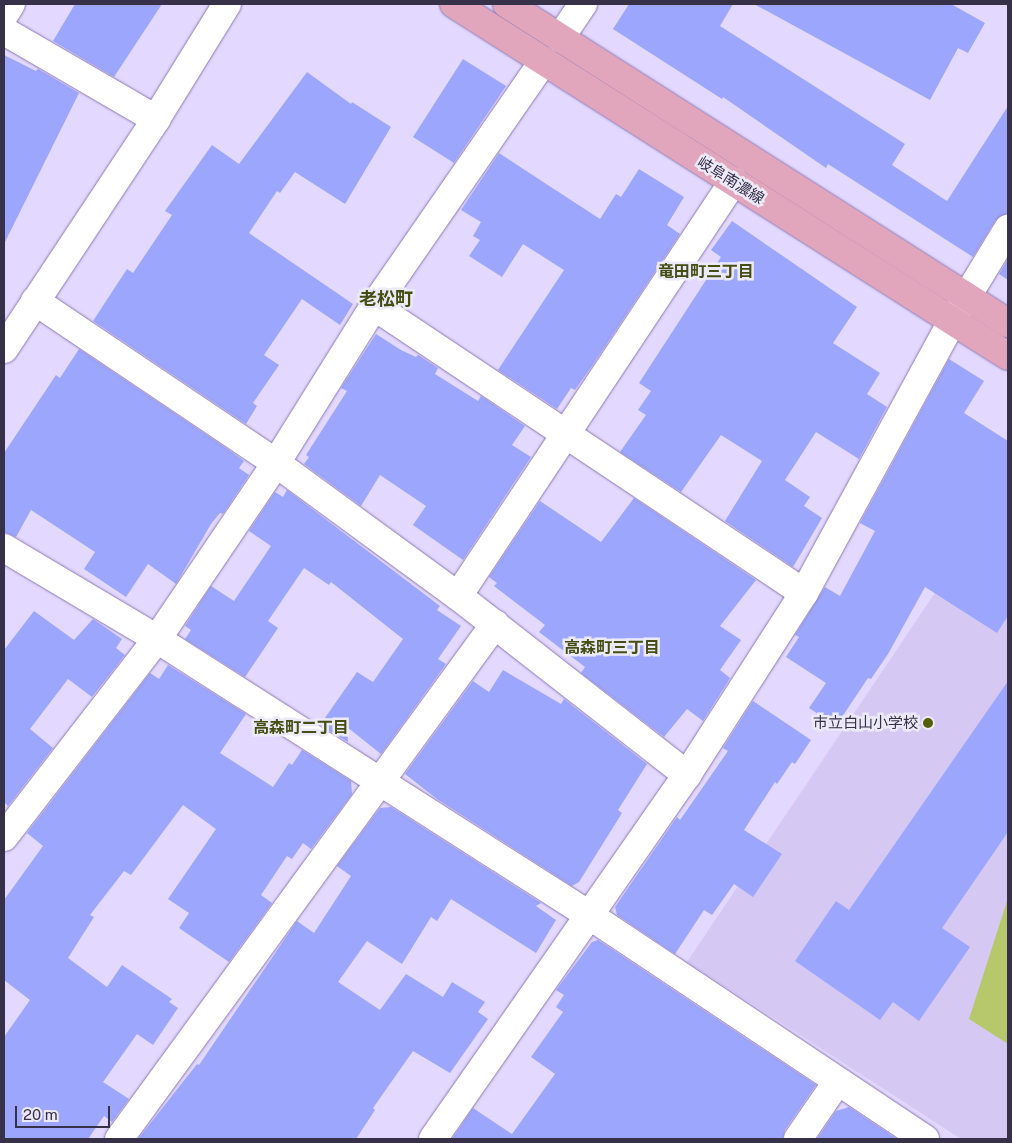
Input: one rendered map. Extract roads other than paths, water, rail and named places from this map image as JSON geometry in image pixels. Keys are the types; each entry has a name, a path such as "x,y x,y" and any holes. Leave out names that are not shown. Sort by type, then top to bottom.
{"main road":[{"name":"岐阜南濃線","path":"454,4 1008,356"},
{"name":"岐阜南濃線","path":"507,4 1008,323"}],"street":[{"path":"4,15 11,4"},
{"path":"4,349 156,118 226,4"},
{"path":"560,38 583,4"},
{"path":"4,31 156,118"},
{"path":"4,837 157,639 276,463 374,306 543,62"},
{"path":"458,596 734,181"},
{"path":"433,1139 688,775 804,593 966,296 1008,229"},
{"path":"35,302 276,463 496,624 688,775"},
{"path":"374,306 804,593"},
{"path":"4,548 157,639 589,915 925,1139"},
{"path":"119,1139 379,781 496,624"},
{"path":"798,1139 837,1082"}],"place":[{"name":"市立白山小学校","path":"928,723"}],"district":[{"name":"竜田町三丁目","path":"706,272"},
{"name":"老松町","path":"386,299"},
{"name":"高森町三丁目","path":"612,648"},
{"name":"高森町二丁目","path":"301,728"}]}
